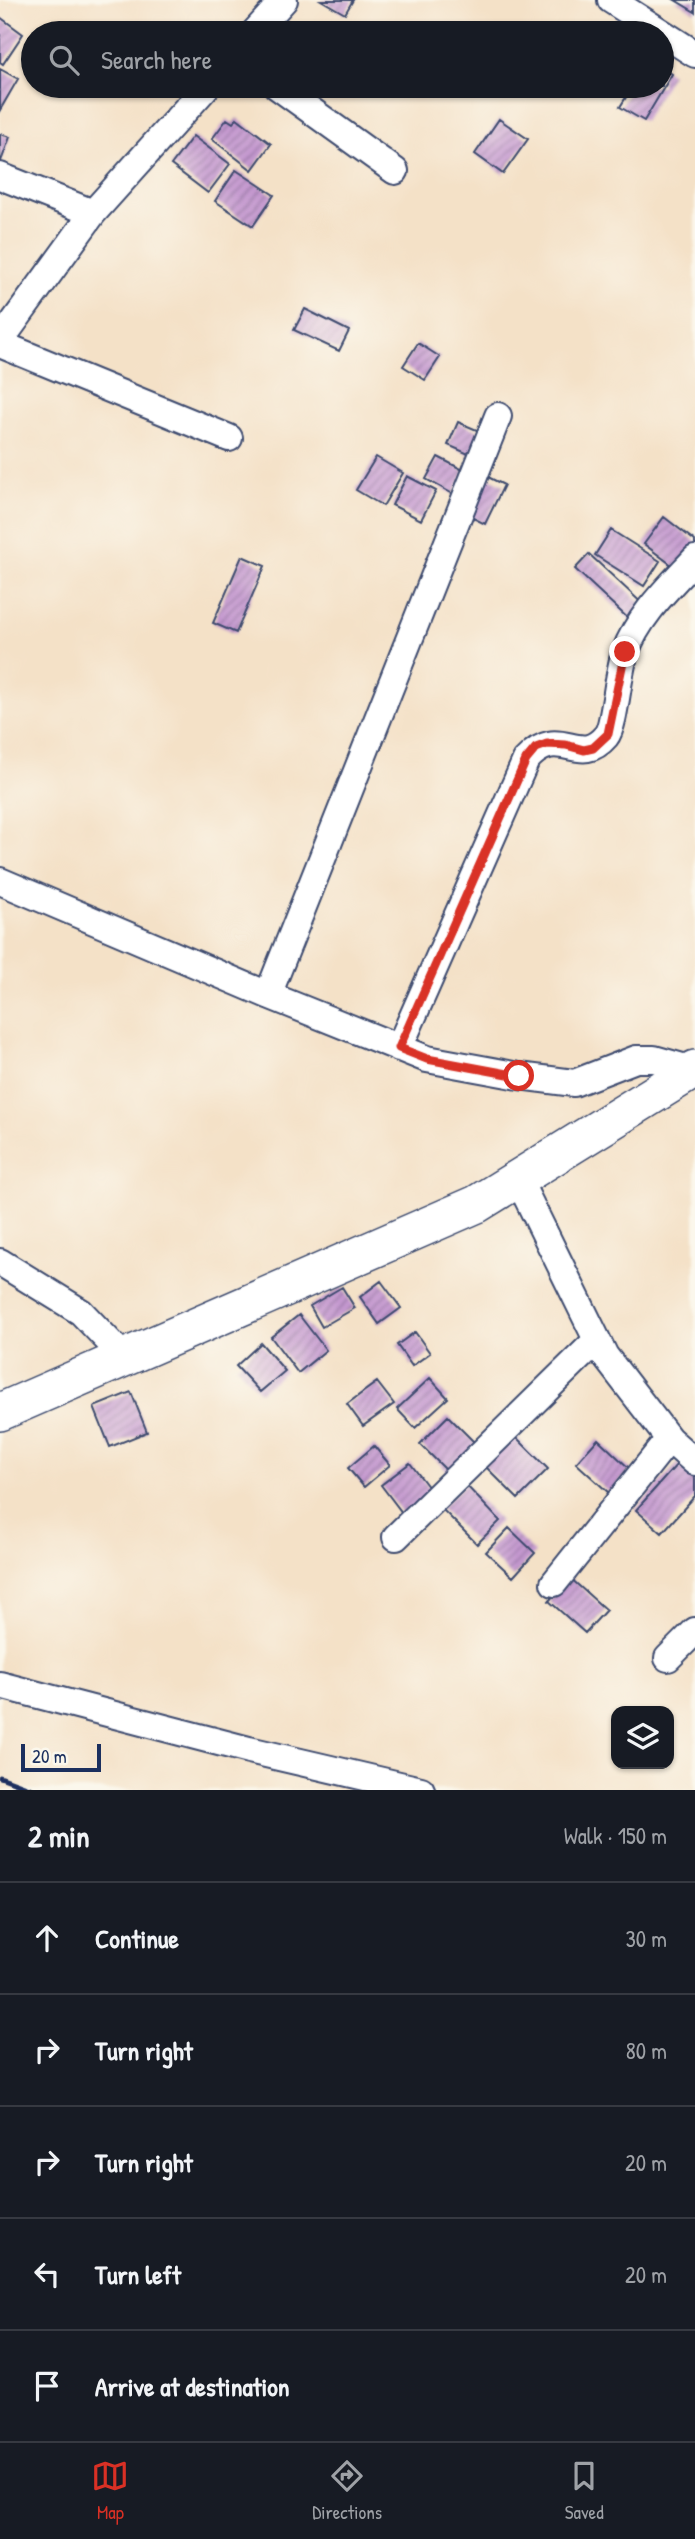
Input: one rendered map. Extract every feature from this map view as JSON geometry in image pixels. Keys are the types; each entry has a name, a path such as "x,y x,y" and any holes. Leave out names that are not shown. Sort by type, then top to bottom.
{"street":[{"path":"611,0 647,21"},
{"path":"263,21 277,2"},
{"path":"674,37 693,48"},
{"path":"196,98 93,213 0,343 229,438"},
{"path":"294,98 395,171"},
{"path":"0,176 93,213"},
{"path":"268,995 498,416"},
{"path":"399,1048 526,760 536,748 547,744 584,750 593,748 608,734 625,652 651,607 695,559"},
{"path":"0,881 268,995 427,1059 574,1083 636,1059 654,1059 694,1069"},
{"path":"0,1412 477,1205 694,1069"},
{"path":"518,1179 605,1356 669,1439 695,1462"},
{"path":"0,1262 81,1312 125,1358"},
{"path":"396,1537 597,1340"},
{"path":"554,1583 669,1439"},
{"path":"668,1658 695,1631"},
{"path":"0,1685 249,1750 421,1790"}],"building":[{"path":"321,0 353,0 345,14"},
{"path":"675,0 695,0 695,12"},
{"path":"0,17 21,33 21,37 3,64 0,62"},
{"path":"0,69 18,79 0,110"},
{"path":"626,98 658,98 644,121 620,107"},
{"path":"237,118 271,144 252,170 212,139 227,119 233,123"},
{"path":"499,119 528,139 503,174 475,154"},
{"path":"0,134 10,137 0,164"},
{"path":"193,136 230,164 208,193 171,165"},
{"path":"236,170 274,195 253,226 215,201"},
{"path":"305,309 349,331 339,351 294,330"},
{"path":"418,343 440,357 425,380 403,366"},
{"path":"458,422 484,433 473,456 448,445"},
{"path":"376,457 403,473 383,506 356,490"},
{"path":"438,457 465,471 453,494 426,479"},
{"path":"480,473 504,485 485,524 461,512"},
{"path":"407,476 436,491 421,520 392,505"},
{"path":"664,517 695,541 695,545 677,569 644,544"},
{"path":"611,530 660,561 644,586 595,555"},
{"path":"589,554 647,608 633,623 575,569"},
{"path":"242,556 265,566 236,633 213,623"},
{"path":"381,1281 401,1308 379,1324 360,1297"},
{"path":"342,1287 355,1308 322,1327 310,1306"},
{"path":"299,1315 326,1350 298,1373 271,1337"},
{"path":"415,1332 430,1353 412,1366 397,1345"},
{"path":"261,1343 285,1371 260,1392 236,1366"},
{"path":"430,1378 448,1398 415,1428 397,1409"},
{"path":"377,1382 394,1404 363,1426 347,1404"},
{"path":"131,1392 147,1432 110,1447 94,1407"},
{"path":"448,1416 476,1444 448,1472 420,1444"},
{"path":"512,1433 548,1469 518,1499 482,1463"},
{"path":"598,1439 631,1470 609,1493 576,1463"},
{"path":"374,1446 390,1465 364,1487 348,1468"},
{"path":"410,1463 432,1492 403,1514 381,1485"},
{"path":"678,1463 695,1478 695,1496 662,1533 636,1510"},
{"path":"465,1484 500,1521 477,1544 441,1508"},
{"path":"509,1528 535,1553 513,1577 486,1552"},
{"path":"569,1577 606,1610 585,1633 549,1601"}],"railway":[{"path":"0,1777 35,1790"}],"route":[{"path":"519,1076 427,1059 399,1048 526,760 536,748 547,744 584,750 593,748 608,734 625,652"}]}
